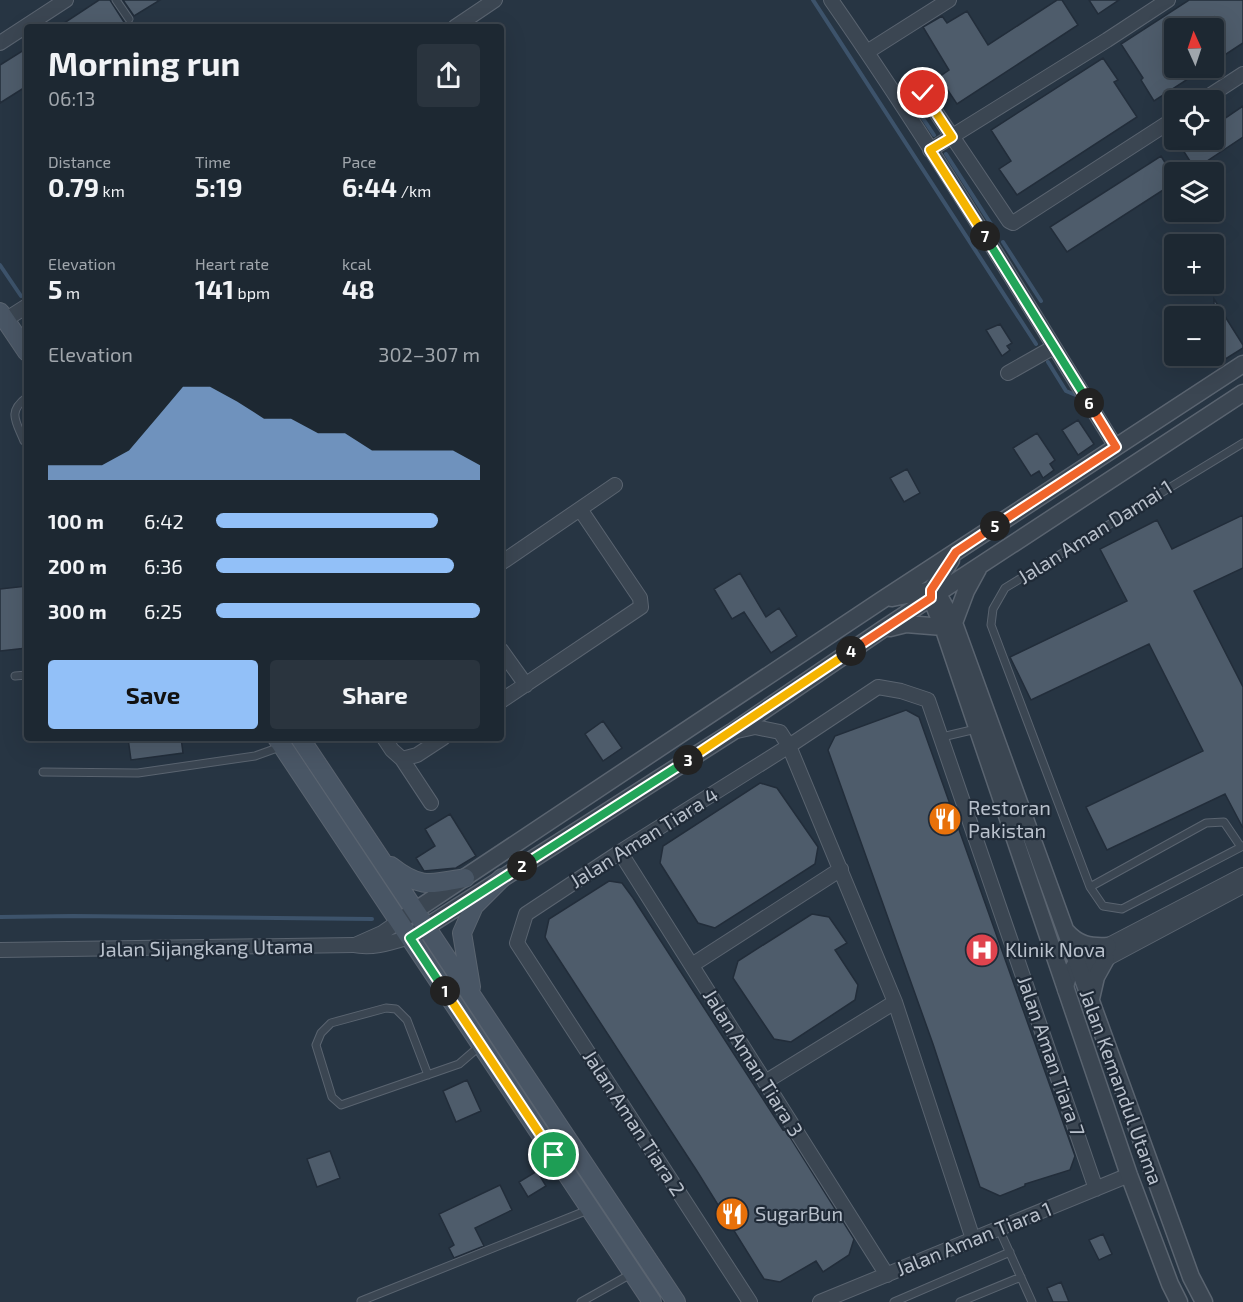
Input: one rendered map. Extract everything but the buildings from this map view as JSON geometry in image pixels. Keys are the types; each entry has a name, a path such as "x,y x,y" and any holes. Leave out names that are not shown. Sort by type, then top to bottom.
{"main road":[{"path":"3,316 24,348"},
{"path":"302,741 676,1302"},
{"path":"280,742 652,1302"},
{"path":"380,858 406,878 417,882 431,884 465,878"},
{"path":"472,994 462,933 474,906 502,878"}],"street":[{"path":"30,24 66,0"},
{"path":"459,24 495,0"},
{"path":"831,0 930,150 1116,447"},
{"path":"867,52 949,0"},
{"path":"930,150 1168,0"},
{"path":"0,44 24,28"},
{"path":"1218,90 1243,74"},
{"path":"923,93 1009,221 1013,223 1164,125"},
{"path":"3,316 24,307"},
{"path":"1008,373 1054,346"},
{"path":"353,945 382,933 882,600 1243,364"},
{"path":"410,938 732,732 933,594 980,566 1243,393"},
{"path":"504,560 615,485"},
{"path":"504,699 641,607 640,598 580,509"},
{"path":"933,594 956,552"},
{"path":"883,629 906,624 948,625 980,566"},
{"path":"882,600 933,594"},
{"name":"Jalan Kemandul Utama","path":"933,594 948,625 1064,928 1076,968 1191,1277 1204,1302"},
{"name":"Jalan Kemandul Utama","path":"948,625 976,729 1065,990 1129,1175 1179,1302"},
{"path":"504,654 526,685"},
{"name":"Jalan Aman Tiara 7","path":"789,746 878,687 902,691 928,700 1096,1189"},
{"path":"732,732 755,727 780,732 789,746 895,1002 973,1239"},
{"path":"386,741 402,759 430,803"},
{"path":"402,759 417,755 438,741"},
{"name":"Jalan Aman Tiara 4","path":"517,943 526,914 789,746"},
{"name":"Jalan Aman Tiara 3","path":"620,852 886,1275"},
{"path":"692,965 841,869"},
{"path":"1090,1004 1096,977 1107,953 1243,875"},
{"path":"1065,990 1076,968 1243,886"},
{"path":"1064,928 1074,939 1107,953"},
{"name":"Jalan Sijangkang Utama","path":"0,950 353,945 365,948 410,938"},
{"name":"Jalan Aman Tiara 2","path":"517,943 750,1302"},
{"path":"1054,956 1076,968"},
{"path":"765,1082 895,1002"},
{"name":"Jalan Aman Tiara 1","path":"820,1302 1129,1175"}],"lane":[{"path":"116,0 129,19"},
{"path":"24,399 17,405 14,413 24,441"},
{"name":"Jalan Aman Damai 1","path":"1242,847 1122,909 1104,906 1090,887 991,625 993,609 1005,588 1243,443"},
{"path":"15,676 24,675"},
{"path":"942,737 976,729"},
{"path":"44,772 138,773 255,756 280,742"},
{"path":"1090,887 1206,823 1224,822 1242,847"},
{"path":"428,1075 407,1020 396,1009 386,1008 331,1023 321,1033 316,1045 332,1097 341,1105 459,1065 481,1045"},
{"path":"361,1301 590,1209"},
{"path":"999,1228 1032,1302"},
{"path":"894,1302 1010,1252"},
{"path":"581,1302 633,1273"},
{"path":"960,1302 1021,1277"}],"waterway":[{"path":"813,0 1036,344"},
{"path":"908,96 934,135"},
{"path":"946,154 991,224"},
{"path":"1003,242 1041,301"},
{"path":"0,265 21,296"},
{"path":"1048,362 1066,391 1078,396"},
{"path":"0,917 372,919"}],"place":[{"name":"Restoran Pakistan","path":"945,819"},
{"name":"Klinik Nova","path":"982,950"},
{"name":"SugarBun","path":"732,1214"}],"route":[{"path":"554,1155 410,938 732,732 931,598 931,590 956,552 1116,447 930,150 952,137 923,93"}]}
